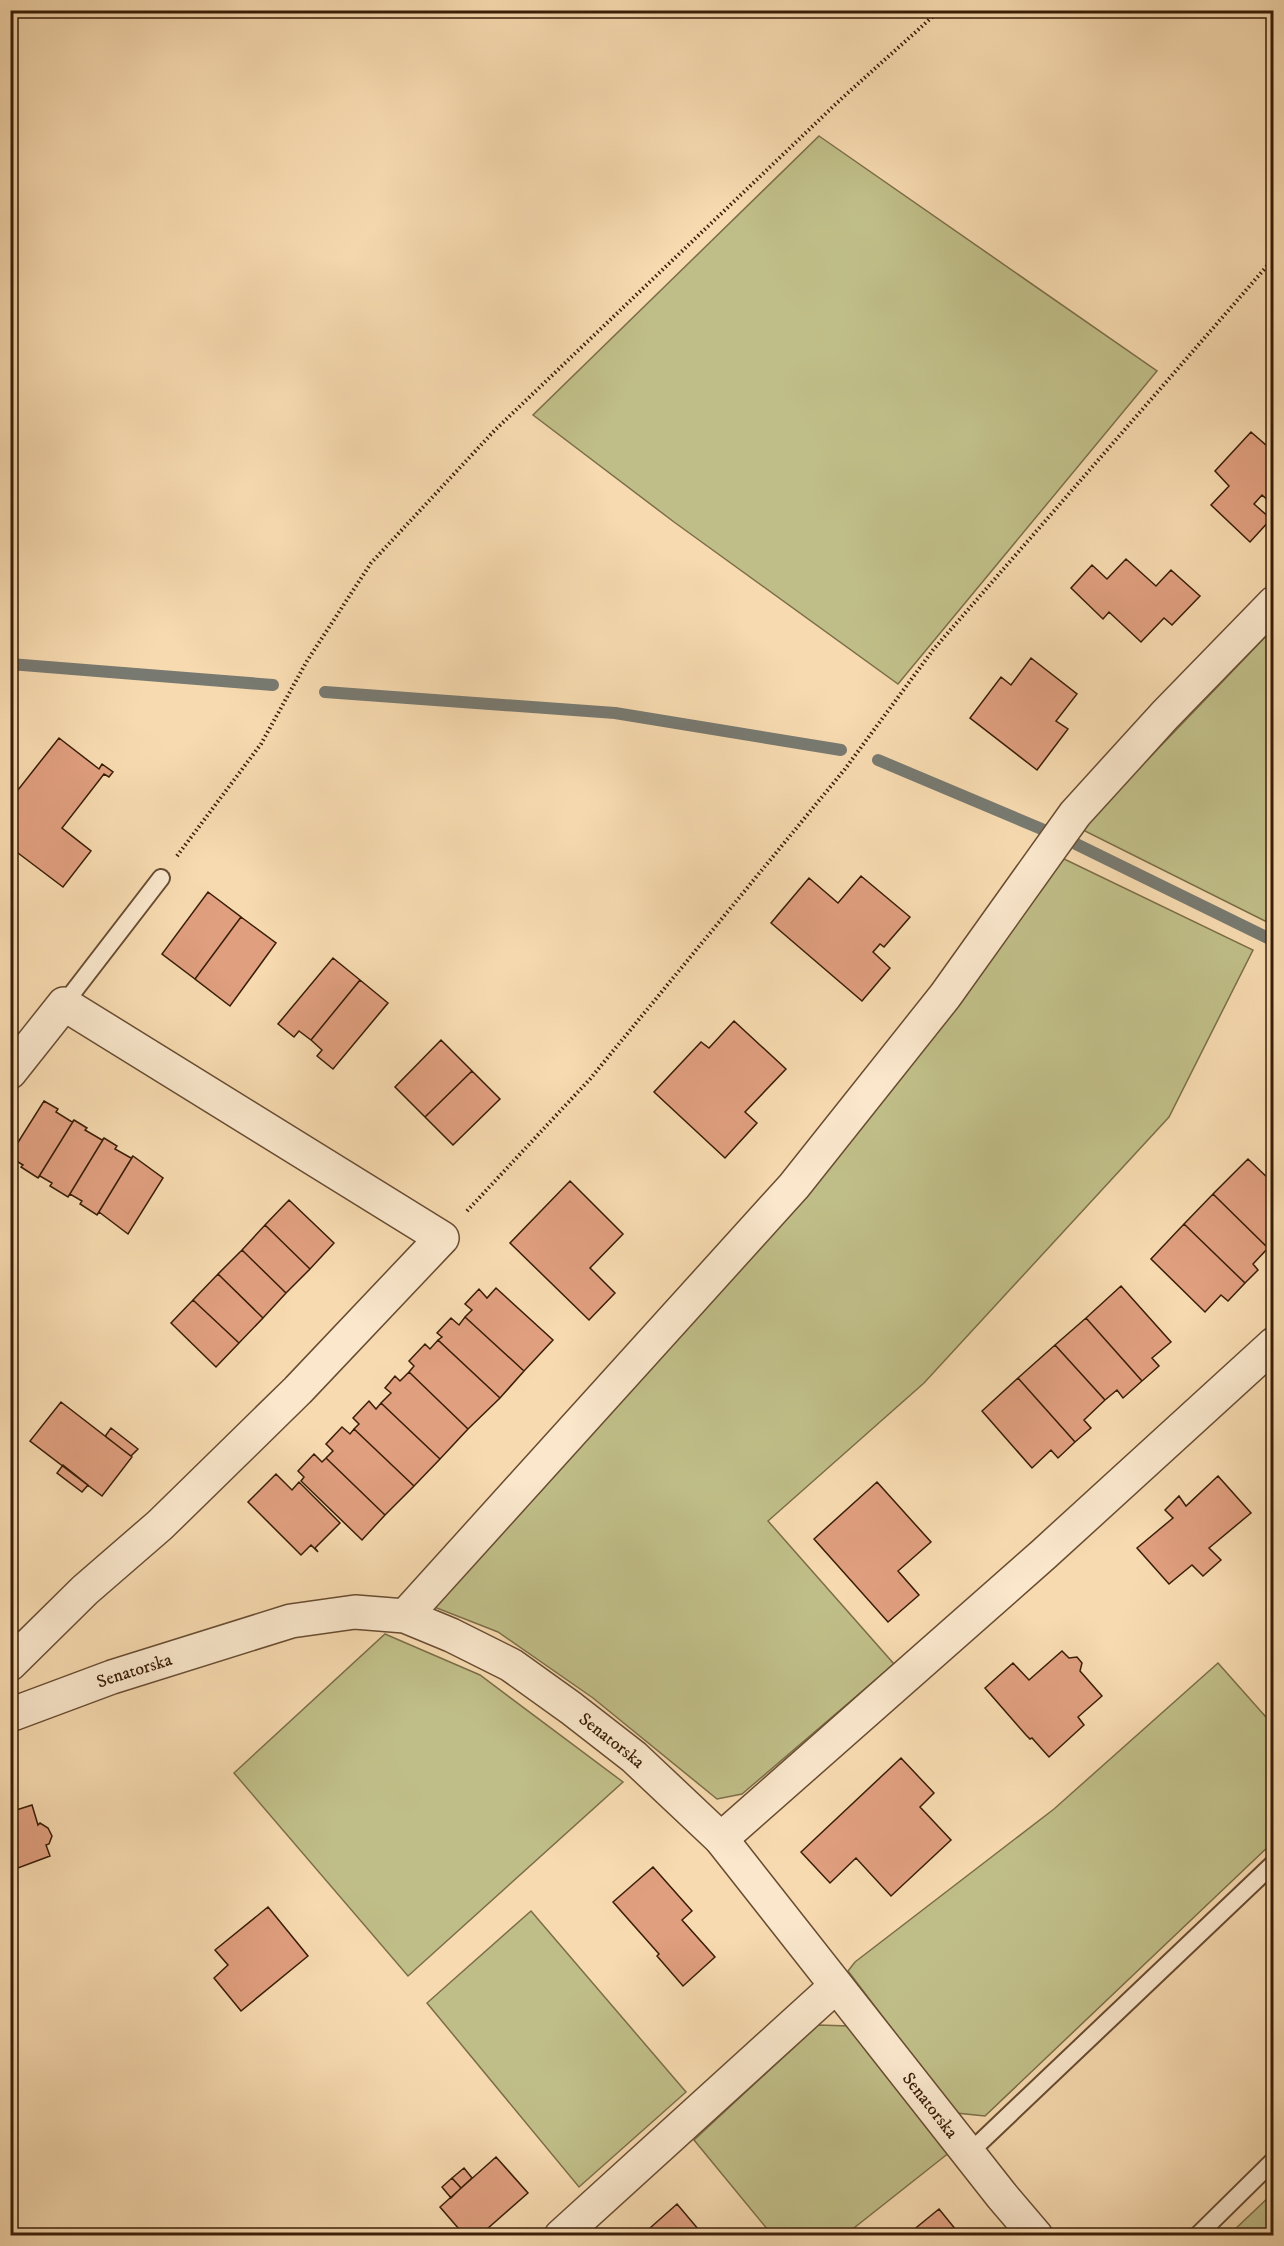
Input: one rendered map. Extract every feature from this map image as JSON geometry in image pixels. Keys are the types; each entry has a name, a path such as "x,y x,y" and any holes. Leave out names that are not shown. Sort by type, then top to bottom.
{"street":[{"path":"405,1616 794,1186 945,996 1075,814 1165,715 1274,603"},
{"path":"10,1072 64,1004 442,1238 298,1390 160,1525 85,1590 10,1664"},
{"path":"721,1839 1044,1554 1274,1344"},
{"name":"Senatorska","path":"10,1715 112,1677 291,1621 355,1612 405,1616 451,1635 519,1671 634,1757 721,1839 1002,2196 1036,2235"},
{"path":"561,2235 837,1986"}],"lane":[{"path":"64,1004 160,878"},
{"path":"969,2153 1274,1863"},
{"path":"1197,2235 1274,2160"}],"path":[{"path":"10,16 16,10"},
{"path":"160,878 261,744 307,661 371,563 495,430 840,100 940,10"},
{"path":"442,1238 590,1079 845,769 933,650 1274,258"}],"shaded area":[{"path":"819,136 1157,371 898,684 674,522 533,415"},
{"path":"1273,629 1274,913 1267,922 1081,829"},
{"path":"1060,857 1253,950 1169,1117 924,1383 768,1521 894,1664 742,1794 717,1799 593,1698 498,1632 429,1605"},
{"path":"385,1634 480,1675 623,1782 408,1976 234,1773"},
{"path":"1218,1663 1273,1725 1273,1842 985,2116 956,2113 848,1971 855,1962 1054,1809"},
{"path":"531,1911 686,2092 579,2187 427,2003"},
{"path":"818,2025 849,2026 950,2152 845,2235 773,2236 694,2140"},
{"path":"1273,2193 1273,2235 1234,2236 1231,2233"}],"building":[{"path":"1251,432 1274,452 1274,502 1272,504 1262,495 1254,504 1271,519 1250,542 1211,505 1229,486 1215,471"},
{"path":"1126,559 1156,586 1171,570 1200,596 1172,625 1164,618 1141,642 1109,612 1103,619 1071,588 1092,565 1107,579"},
{"path":"1031,658 1077,694 1056,721 1068,729 1037,770 970,718 1001,677 1011,685"},
{"path":"59,738 99,769 102,764 113,772 109,777 104,774 62,828 91,851 63,887 10,847 10,800"},
{"path":"861,876 910,917 884,947 880,944 873,952 890,968 862,1001 771,923 809,878 838,903"},
{"path":"208,892 241,917 195,979 162,954"},
{"path":"241,917 276,943 230,1006 195,979"},
{"path":"333,958 360,980 311,1040 299,1031 294,1037 278,1024"},
{"path":"360,980 388,1003 333,1069 317,1056 322,1050 311,1040"},
{"path":"734,1021 786,1069 745,1112 757,1123 725,1158 654,1092 701,1042 709,1048"},
{"path":"441,1040 472,1071 425,1117 395,1087"},
{"path":"472,1071 500,1099 453,1145 425,1117"},
{"path":"44,1101 58,1109 56,1112 72,1122 74,1120 38,1178 21,1167 23,1165 10,1155"},
{"path":"74,1120 87,1128 85,1130 102,1140 104,1138 68,1197 50,1186 52,1183 40,1176 38,1178"},
{"path":"104,1138 117,1146 115,1149 131,1158 133,1156 97,1215 80,1204 82,1201 70,1194 68,1197"},
{"path":"133,1156 163,1178 128,1234 99,1212 97,1215"},
{"path":"1248,1159 1274,1184 1273,1253 1213,1194"},
{"path":"570,1181 623,1234 590,1268 615,1293 589,1320 510,1243"},
{"path":"1213,1194 1268,1248 1253,1264 1258,1270 1245,1283 1184,1224"},
{"path":"289,1200 334,1243 310,1269 265,1225"},
{"path":"1184,1224 1245,1283 1228,1301 1221,1295 1205,1312 1151,1259"},
{"path":"265,1225 310,1269 286,1293 242,1250"},
{"path":"242,1250 286,1293 263,1318 218,1274"},
{"path":"218,1274 263,1318 239,1343 193,1300"},
{"path":"1121,1286 1171,1342 1152,1358 1159,1366 1142,1381 1086,1318"},
{"path":"496,1288 553,1340 524,1371 465,1317 472,1310 465,1304 479,1289 487,1298"},
{"path":"193,1300 239,1343 216,1367 171,1323"},
{"path":"465,1317 524,1371 500,1398 438,1340 442,1337 437,1333 451,1318 459,1325"},
{"path":"1086,1318 1142,1381 1123,1398 1117,1390 1105,1400 1055,1345"},
{"path":"438,1340 500,1398 468,1429 409,1372 414,1366 409,1361 425,1344 430,1349"},
{"path":"1055,1345 1105,1400 1084,1420 1091,1428 1075,1442 1018,1378"},
{"path":"409,1372 468,1429 440,1459 381,1403 391,1393 385,1388 395,1376 400,1381"},
{"path":"1018,1378 1075,1442 1058,1458 1051,1450 1032,1468 982,1411"},
{"path":"369,1401 376,1409 381,1403 440,1459 414,1486 354,1429 359,1424 353,1418"},
{"path":"61,1402 132,1457 102,1496 30,1441"},
{"path":"342,1427 350,1434 354,1429 414,1486 385,1515 326,1458 333,1451 326,1444"},
{"path":"111,1428 138,1449 131,1456 106,1437"},
{"path":"314,1454 322,1462 326,1458 385,1515 362,1540 301,1481 304,1477 298,1471"},
{"path":"63,1465 88,1485 82,1492 57,1473"},
{"path":"276,1474 292,1490 299,1482 340,1523 315,1548 318,1552 311,1545 301,1555 248,1502"},
{"path":"1218,1476 1251,1513 1209,1548 1221,1560 1203,1576 1192,1565 1169,1584 1137,1548 1173,1518 1165,1510 1179,1496 1186,1506"},
{"path":"877,1482 931,1542 898,1571 919,1595 888,1622 814,1539"},
{"path":"1062,1651 1069,1658 1077,1657 1082,1663 1080,1671 1102,1696 1078,1717 1084,1725 1049,1757 1032,1738 1026,1735 985,1688 1013,1663 1029,1680"},
{"path":"901,1758 934,1793 920,1807 951,1840 891,1896 856,1858 830,1883 801,1852"},
{"path":"32,1805 38,1825 40,1823 48,1828 52,1836 49,1844 46,1845 50,1856 10,1871 10,1812"},
{"path":"653,1867 692,1911 682,1920 715,1957 683,1986 657,1956 659,1954 613,1902"},
{"path":"268,1907 308,1956 241,2011 214,1978 228,1965 215,1950"},
{"path":"496,2157 528,2193 479,2236 465,2236 440,2207"},
{"path":"464,2168 472,2178 461,2188 452,2178"},
{"path":"452,2178 461,2188 451,2198 442,2187"},
{"path":"677,2204 704,2236 641,2236"},
{"path":"939,2209 961,2236 906,2236"}],"waterway":[{"path":"10,664 273,685"},
{"path":"325,692 615,713 841,750"},
{"path":"878,760 1044,830"},
{"path":"1076,844 1274,941"}]}
